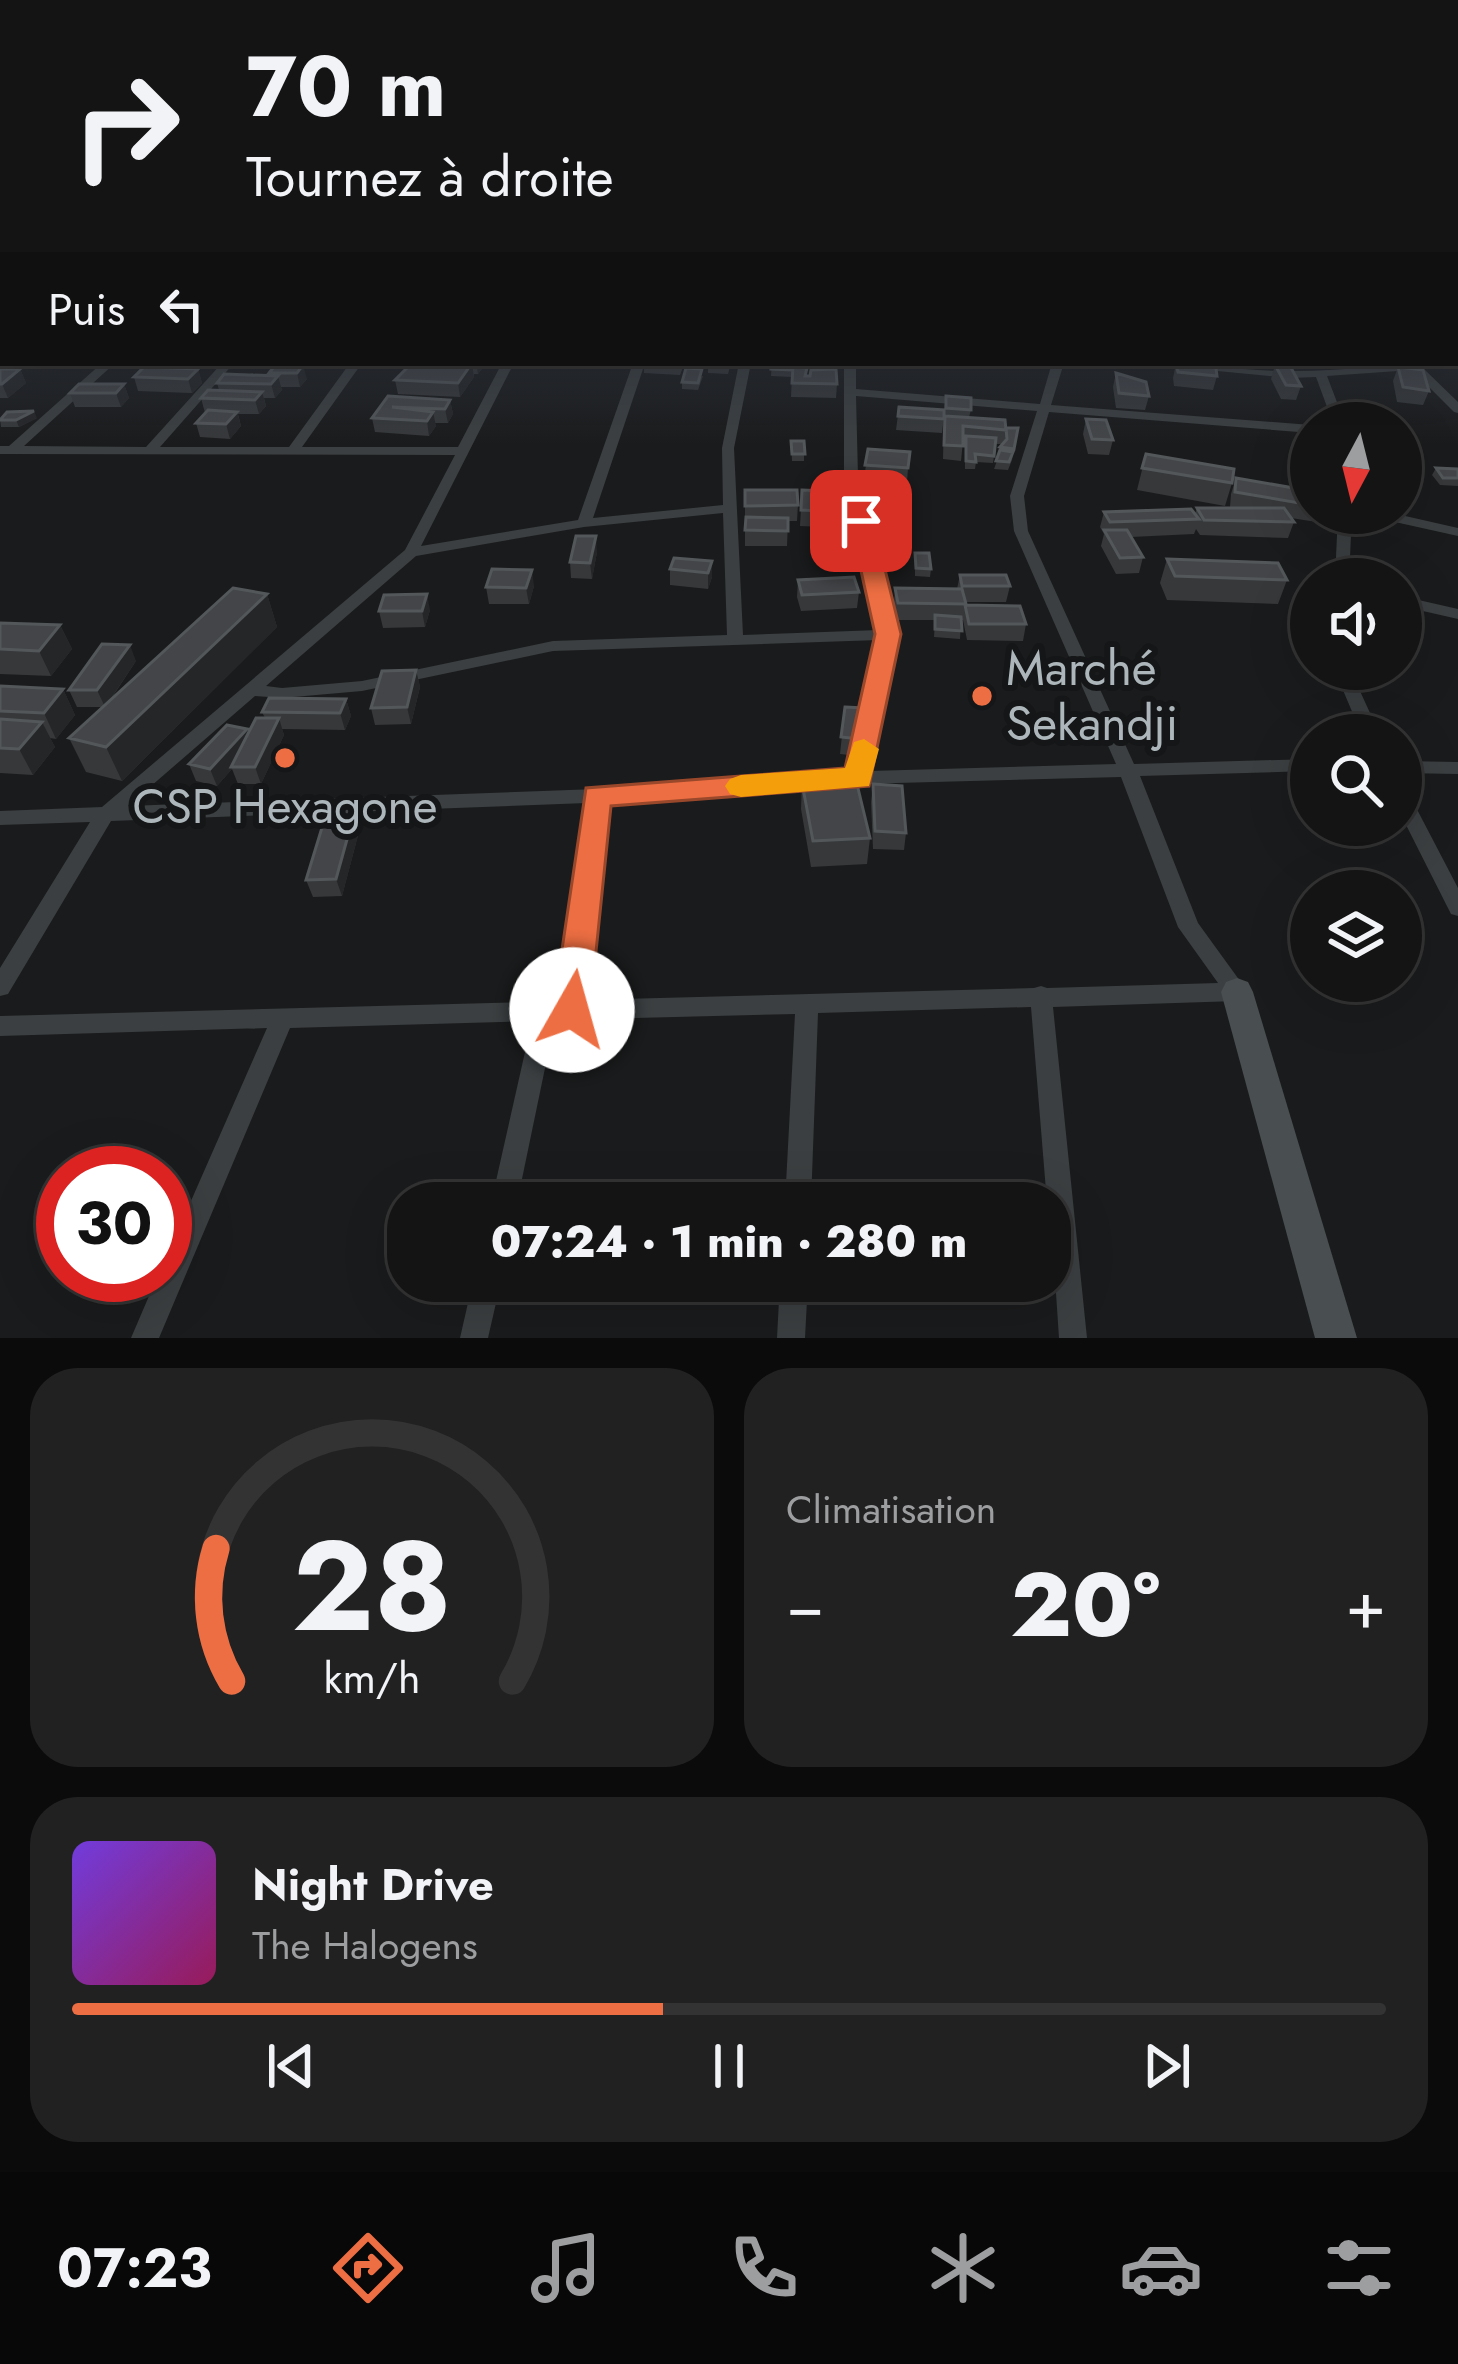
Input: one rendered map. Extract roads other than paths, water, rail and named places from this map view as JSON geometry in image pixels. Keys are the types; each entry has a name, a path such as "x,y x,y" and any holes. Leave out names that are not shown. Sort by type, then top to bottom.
{"street":[{"path":"6,450 105,366"},
{"path":"150,450 225,366"},
{"path":"293,450 354,366"},
{"path":"0,987 101,818 411,552 506,366"},
{"path":"584,523 638,366"},
{"path":"735,641 728,448 744,366"},
{"path":"850,366 851,476 888,634 859,778"},
{"path":"1057,366 1017,496 1018,517 1128,770 1189,927 1237,992 1336,1338"},
{"path":"1208,366 1321,374 1404,366"},
{"path":"1415,366 1458,409"},
{"path":"1321,374 1331,402"},
{"path":"849,392 1290,428"},
{"path":"6,450 464,451"},
{"path":"411,552 584,523 732,508"},
{"path":"1422,524 1458,532"},
{"path":"1422,606 1458,614"},
{"path":"252,690 282,693 362,686 553,646 888,634"},
{"path":"0,818 101,818 597,796 859,778 1290,766"},
{"path":"1422,767 1458,768"},
{"path":"572,1010 597,796"},
{"path":"1422,837 1458,908"},
{"path":"0,1026 1237,992"},
{"path":"1040,995 1073,1338"},
{"path":"798,1182 807,1003"},
{"path":"509,1182 545,1013"},
{"path":"145,1338 282,1020"},
{"path":"474,1338 482,1302"},
{"path":"791,1338 793,1302"}],"place":[{"name":"Marché Sekandji","path":"982,696"},
{"name":"CSP Hexagone","path":"285,758"}]}
